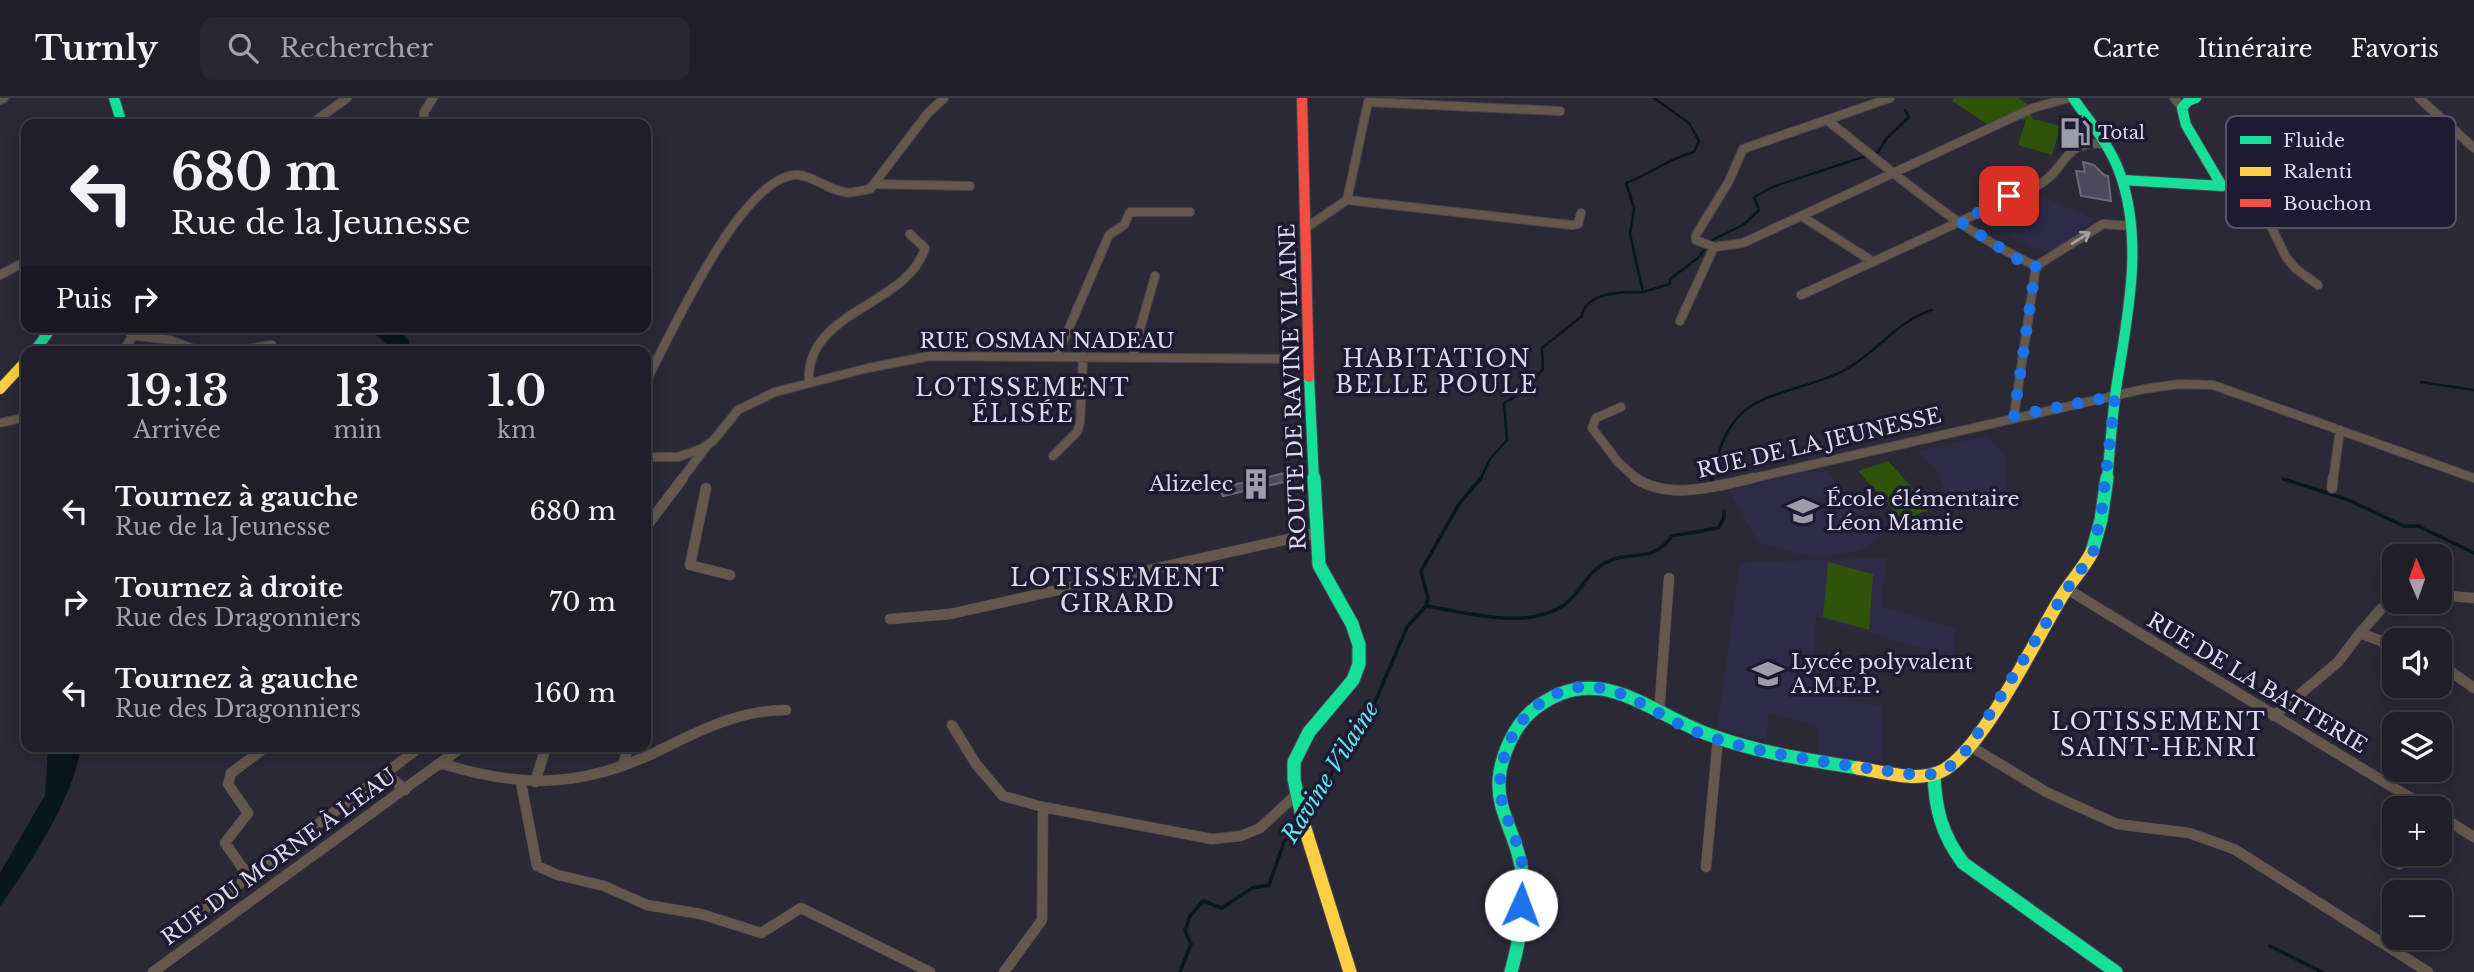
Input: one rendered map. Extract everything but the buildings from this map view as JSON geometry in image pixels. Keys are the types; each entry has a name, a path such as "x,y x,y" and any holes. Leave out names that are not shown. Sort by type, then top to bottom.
{"main road":[{"path":"114,98 120,119"},
{"name":"ROUTE DE RAVINE VILAINE","path":"1302,98 1307,227 1307,359 1316,533 1323,580 1356,632 1359,646 1358,662 1348,691 1308,734 1297,752 1293,776 1308,837 1350,972"},
{"path":"1511,972 1520,928 1522,875 1521,858 1500,800 1500,775 1515,729 1539,704 1580,686 1600,686 1696,732 1859,767 1912,774 1934,774 1952,765 1970,746 2067,589 2093,553 2102,508 2128,300 2130,226 2123,180 2104,144 2071,98"},
{"path":"2196,98 2178,103 2186,125 2222,186"},
{"path":"2123,180 2222,186"},
{"path":"0,388 21,365"},
{"path":"1934,774 1934,810 1944,841 1963,863 2116,972"}],"street":[{"path":"318,119 347,98"},
{"path":"425,119 424,112 433,98"},
{"path":"651,372 724,235 751,201 763,190 785,178 799,175 845,193 858,192 874,184 928,113 944,98"},
{"path":"1890,98 1743,149 1729,181 1696,235 1696,240 1714,247 1743,243 2033,108 2071,98"},
{"path":"2419,98 2439,116"},
{"path":"1307,227 1348,200 1368,102 1560,111"},
{"path":"1828,121 1961,222 2017,259 2036,265 2103,224 2130,226"},
{"path":"2456,132 2474,148"},
{"path":"1801,295 1961,222 2009,196 2029,190 2058,172 2070,148 2075,145 2104,144"},
{"path":"874,184 970,186"},
{"path":"2222,186 2226,186"},
{"path":"1348,200 1573,225 1578,224 1581,213"},
{"path":"1057,356 1109,235 1124,225 1130,212 1190,212"},
{"path":"1803,217 1872,261"},
{"path":"2272,228 2295,269 2318,285"},
{"path":"809,383 808,366 812,356 836,325 908,276 923,256 925,248 910,234"},
{"path":"1680,321 1714,247"},
{"path":"0,275 21,264"},
{"path":"2014,416 2036,265"},
{"path":"1132,357 1155,276"},
{"path":"125,346 131,335 170,340 186,346"},
{"path":"266,346 272,345"},
{"name":"RUE OSMAN NADEAU","path":"708,445 741,408 773,391 900,360 930,356 1307,359"},
{"path":"1052,456 1077,432 1080,423 1083,357"},
{"name":"RUE DE LA JEUNESSE","path":"1621,407 1596,418 1592,429 1621,468 1639,481 1659,490 1686,491 1799,469 2014,416 2190,382 2213,385 2474,478"},
{"path":"0,423 21,418"},
{"path":"2332,488 2340,430"},
{"path":"651,458 661,459 687,454 708,445"},
{"path":"651,520 708,445"},
{"path":"706,488 690,565 730,575"},
{"path":"890,619 950,614 1316,533"},
{"path":"1659,714 1669,578"},
{"name":"RUE DE LA BATTERIE","path":"2067,589 2407,796"},
{"path":"2452,595 2474,598"},
{"path":"2274,716 2338,662 2382,608"},
{"path":"2360,633 2382,641"},
{"path":"2452,672 2474,688"},
{"path":"440,763 476,775 521,783 585,779 624,766 749,712 786,710"},
{"path":"951,725 976,764 1003,796 1043,807 1212,839 1240,838 1266,825 1298,798"},
{"path":"1706,867 1718,738"},
{"path":"1970,746 2046,792 2082,810 2118,824 2189,833 2234,849 2428,972"},
{"path":"249,877 225,843 248,813 228,784 231,773 259,752"},
{"path":"198,915 414,752"},
{"name":"RUE DU MORNE À L'EAU","path":"153,972 455,752"},
{"path":"535,782 544,752"},
{"path":"624,766 627,752"},
{"path":"387,774 405,790"},
{"path":"521,783 537,866 558,875 604,886 647,905 701,914 761,933 800,908 930,972"},
{"path":"1004,972 1042,919 1043,807"},
{"path":"2452,823 2474,837"}],"shaded area":[{"path":"2033,192 2094,219 2071,240 2048,253 1986,226 1981,218"},
{"path":"368,333 402,333 409,341 408,346 388,346 378,336"},
{"path":"1988,435 2005,457 2006,505 1948,498 1938,472 1917,452"},
{"name":"École élémentaire Léon Mamie","path":"1824,468 1885,533 1861,550 1815,558 1758,543 1729,489"},
{"name":"Lycée polyvalent A.M.E.P.","path":"1886,558 1882,606 1956,629 1953,658 1816,617 1812,689 1882,707 1883,762 1818,756 1818,727 1769,713 1766,740 1717,729 1740,562"},
{"path":"48,752 80,752 60,809 24,872 0,906 0,873 45,795"}],"green space":[{"path":"1954,98 2018,98 2033,108 2027,112 2034,119 2061,126 2052,155 2018,145 2026,120 2016,117 1993,128 1952,101"},
{"path":"1888,461 1932,509 1902,520 1858,471"},
{"path":"1828,562 1873,574 1869,630 1823,617"}],"waterway":[{"name":"Ravine Vilaine","path":"1643,292 1630,234 1634,208 1626,183 1694,152 1699,141 1689,123 1654,98"},
{"name":"Ravine Vilaine","path":"1710,241 1743,225 1759,210 1754,197 1775,186 1878,152 1887,138 1909,117 1905,110"},
{"name":"Ravine Vilaine","path":"1643,292 1670,284 1670,279 1698,258 1705,249"},
{"name":"Ravine Vilaine","path":"1481,478 1490,459 1507,440 1504,403 1526,390 1543,369 1542,348 1582,316 1585,308 1598,297 1643,292"},
{"path":"1712,480 1726,434 1743,412 1777,394 1843,371 1908,322 1932,310"},
{"path":"2421,382 2474,390"},
{"name":"Ravine Vilaine","path":"1426,606 1428,598 1421,571 1459,504 1481,478"},
{"path":"1711,482 1712,478"},
{"path":"2286,480 2283,479 2346,499 2404,526 2418,526 2474,553"},
{"path":"1426,606 1496,618 1532,617 1549,613 1570,600 1593,572 1605,563 1656,551 1672,536 1718,528 1724,518 1724,511"},
{"name":"Ravine Vilaine","path":"1303,813 1330,777 1347,735 1355,723 1372,709 1407,627 1426,606"},
{"name":"Ravine Vilaine","path":"1180,972 1191,944 1185,930 1190,916 1203,901 1222,908 1252,888 1269,885 1284,842 1297,822"},
{"path":"2270,946 2322,972"}],"traffic: fast":[{"path":"114,98 120,119"},
{"path":"2073,98 2101,137 2118,169 2129,210 2132,240 2129,300 2112,421 2106,487 2092,552"},
{"path":"2123,180 2222,186 2186,125 2182,108 2188,101 2196,98"},
{"path":"38,346 48,333"},
{"path":"1303,822 1294,779 1294,762 1309,732 1353,680 1359,664 1359,645 1352,624 1319,565 1309,377"},
{"path":"1511,972 1521,929 1523,884 1519,856 1500,800 1500,771 1505,753 1518,727 1530,713 1553,695 1575,687 1598,687 1620,693 1688,726 1730,742 1858,768"},
{"path":"1934,774 1939,822 1948,842 1963,863 2116,972"}],"traffic: slow":[{"path":"0,389 21,366"},
{"path":"1858,768 1900,775 1922,775 1942,771 1956,761 1989,719 2062,596 2092,552"},
{"path":"1303,822 1350,972"}],"traffic: jam":[{"path":"1302,98 1309,377"}],"place":[{"name":"Total","path":"2075,133"},
{"name":"Alizelec","path":"1256,484"},
{"name":"École élémentaire Léon Mamie","path":"1803,511"},
{"name":"Lycée polyvalent A.M.E.P.","path":"1768,674"}],"district":[{"name":"HABITATION BELLE POULE","path":"1437,372"},
{"name":"LOTISSEMENT ÉLISÉE","path":"1023,401"},
{"name":"LOTISSEMENT GIRARD","path":"1118,591"},
{"name":"LOTISSEMENT SAINT-HENRI","path":"2159,735"}],"route":[{"path":"1521,905 1521,858 1500,800 1500,775 1515,729 1539,704 1563,691 1580,686 1600,686 1696,732 1760,748 1859,767 1934,774 1952,765 1970,746 2022,666 2067,589 2093,553 2102,508 2115,396 2014,416 2036,265 2017,259 1961,222 2009,196"}]}
